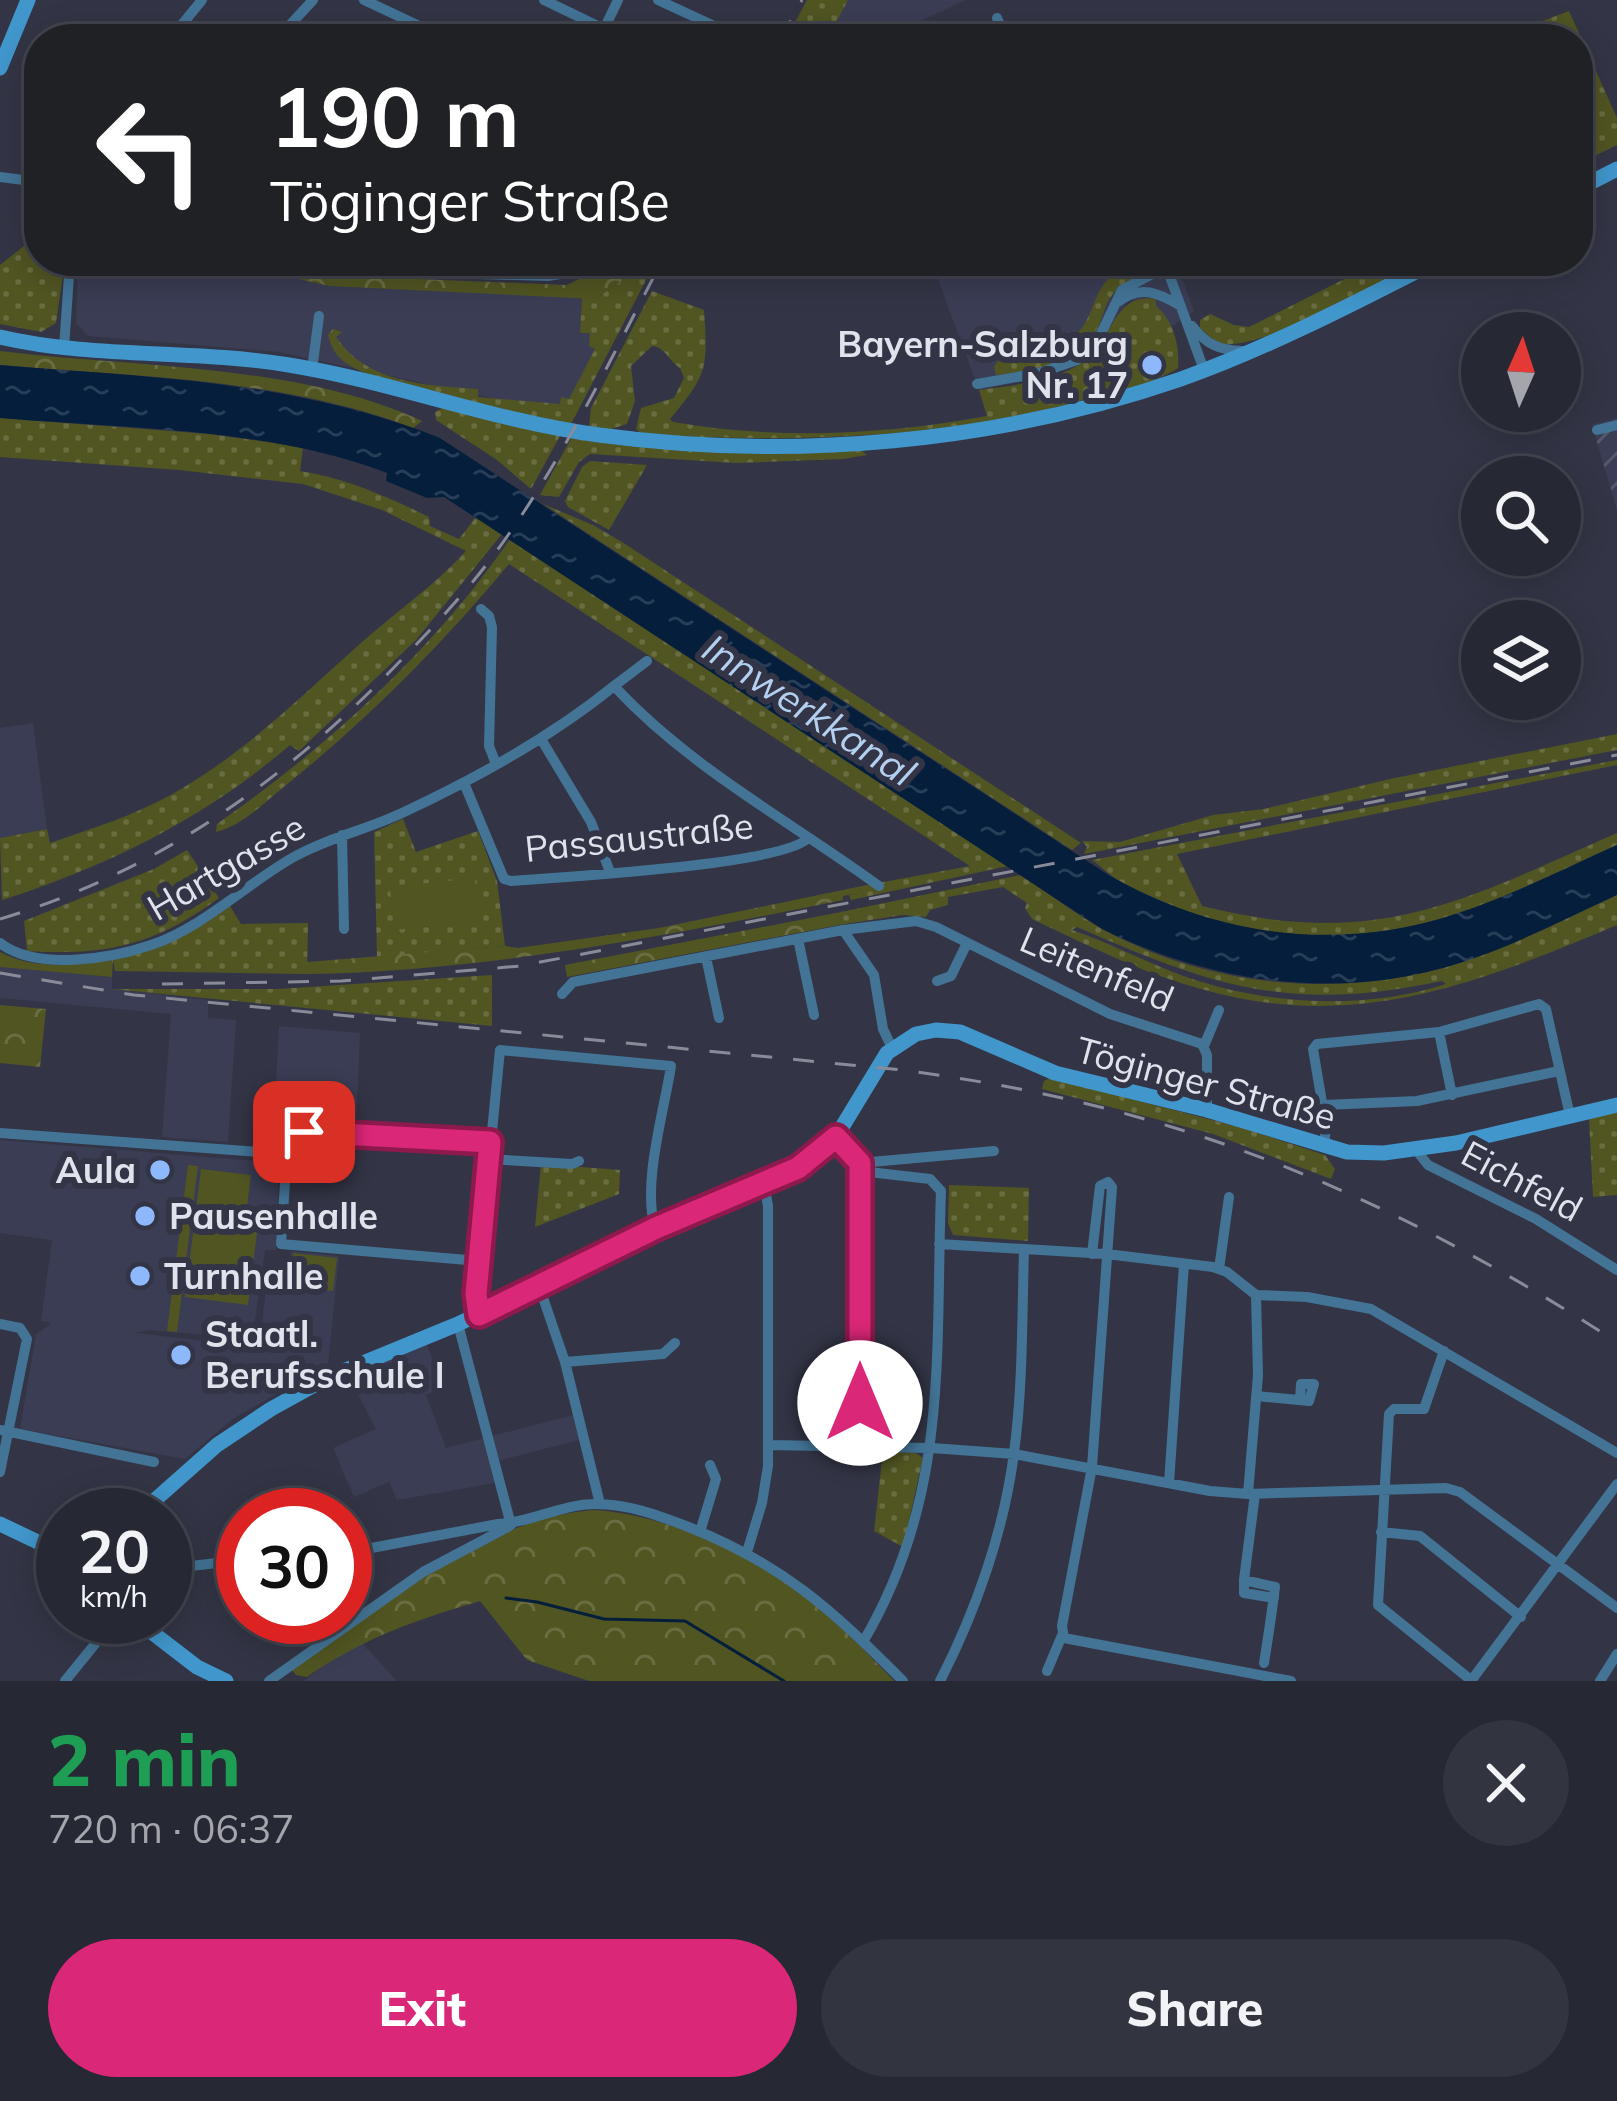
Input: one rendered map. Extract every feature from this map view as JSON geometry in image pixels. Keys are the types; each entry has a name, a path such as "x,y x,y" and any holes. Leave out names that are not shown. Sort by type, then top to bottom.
{"street":[{"path":"0,68 28,0"},
{"path":"182,24 202,0"},
{"path":"291,24 314,0"},
{"path":"364,0 415,24"},
{"path":"544,0 595,24"},
{"path":"658,0 710,24"},
{"path":"997,18 1000,24"},
{"path":"64,348 69,276"},
{"path":"977,384 1077,360 1098,340 1117,295 1143,276"},
{"path":"1170,276 1204,370"},
{"path":"0,337 64,348 211,356 312,370 560,428 658,442 849,444 988,428 1090,406 1251,352 1406,276"},
{"path":"1113,310 1127,295 1140,291 1162,295 1181,306"},
{"path":"312,370 319,316"},
{"path":"1187,321 1214,347 1251,352"},
{"path":"1597,430 1617,425"},
{"path":"481,609 492,627 489,746 496,764"},
{"name":"Hartgasse","path":"0,943 17,954 51,958 146,947 166,939 293,857 395,816 541,739 646,661"},
{"path":"614,686 668,738 879,886"},
{"path":"541,739 591,822 610,872"},
{"name":"Passaustraße","path":"464,783 504,879 610,872 795,848 808,838"},
{"name":"Hartgasse","path":"342,835 344,928"},
{"name":"Leitenfeld","path":"562,994 573,982 843,930 916,921 1110,1014 1204,1046"},
{"path":"167,1488 195,1462 271,1409 329,1377 479,1315 656,1228 809,1161 836,1137 892,1048 883,1029 874,975 843,930"},
{"path":"798,939 814,1015"},
{"name":"Leitenfeld","path":"937,981 950,978 967,943"},
{"path":"706,957 719,1018"},
{"path":"1324,1147 1324,1105 1313,1049 1317,1044 1439,1032 1539,1004 1546,1010 1570,1116"},
{"name":"Leitenfeld","path":"1207,1110 1204,1046 1219,1010"},
{"name":"Töginger Straße","path":"892,1048 922,1033 960,1032 1055,1073 1358,1153 1416,1150 1617,1105"},
{"path":"1439,1032 1452,1095"},
{"path":"479,1315 476,1294 500,1050 671,1066 656,1155 652,1212 656,1228"},
{"path":"1324,1105 1417,1101 1559,1071"},
{"path":"272,1153 284,1138 304,1132 490,1142"},
{"path":"0,1133 281,1155 286,1163 281,1244 479,1261"},
{"path":"836,1137 877,1175 936,1181 941,1191 932,1448 902,1564 863,1642"},
{"name":"Eichfeld","path":"1416,1150 1428,1165 1613,1264"},
{"path":"860,1163 994,1151"},
{"path":"488,1160 580,1161"},
{"path":"860,1163 860,1447"},
{"path":"1047,1671 1064,1635 1091,1467 1112,1187 1105,1181 1100,1186 1092,1254"},
{"path":"747,1552 762,1503 769,1445 764,1184"},
{"path":"1219,1269 1229,1197"},
{"path":"939,1244 1107,1254 1219,1269 1256,1295 1366,1307 1617,1453"},
{"path":"940,1681 984,1575 1014,1454 1024,1250"},
{"path":"1169,1484 1184,1264"},
{"path":"539,1286 566,1362 600,1504"},
{"path":"1256,1295 1256,1396 1244,1593 1274,1598 1264,1663"},
{"path":"0,1324 24,1332 26,1342 0,1472"},
{"path":"458,1324 511,1525"},
{"path":"566,1362 663,1354 675,1343"},
{"path":"1444,1352 1424,1409 1394,1409 1389,1414 1377,1598 1382,1612 1472,1681 1617,1484"},
{"path":"1256,1396 1300,1400"},
{"path":"5,1431 154,1462"},
{"path":"769,1445 1014,1454 1169,1484 1251,1494 1430,1487 1460,1492 1617,1608"},
{"path":"700,1532 716,1479 710,1465"},
{"path":"269,1681 423,1572 511,1525 561,1508 600,1504 640,1510 747,1552 793,1579 903,1681"},
{"path":"0,1524 36,1539"},
{"path":"372,1548 511,1525"},
{"path":"1381,1532 1420,1536 1521,1616"},
{"path":"1064,1635 1292,1681"},
{"path":"65,1681 95,1644"},
{"path":"165,1644 201,1674 226,1681"},
{"path":"1600,1681 1617,1654"}],"shaded area":[{"path":"848,0 966,0 914,24 837,21"},
{"path":"78,276 285,276 329,286 582,297 580,332 590,333 596,349 565,414 279,352 88,336 76,323"},
{"path":"937,276 1181,276 1194,311 1171,327 1156,306 1130,300 1103,343 1080,365 979,390"},
{"path":"1617,418 1617,510 1592,425"},
{"path":"33,723 47,829 0,838 0,728"},
{"path":"0,967 112,977 112,989 208,1000 208,1018 236,1020 228,1142 162,1137 171,1014 0,998"},
{"path":"279,1026 360,1033 356,1132 312,1130 311,1122 274,1119"},
{"path":"0,1140 279,1163 276,1250 265,1250 254,1327 239,1338 136,1333 247,1343 261,1330 266,1289 271,1282 288,1283 291,1251 339,1256 328,1365 234,1418 185,1459 20,1429 36,1334 52,1323 41,1321 52,1240 0,1233"},
{"path":"427,1345 443,1388 426,1395 446,1448 573,1415 579,1440 490,1463 495,1483 397,1500 389,1482 372,1489 350,1488 333,1448 376,1429 349,1377"},
{"path":"363,1644 397,1681 304,1681 337,1655"}],"green space":[{"path":"807,0 848,0 838,24 794,24"},
{"path":"1569,11 1575,24 1535,24"},
{"path":"1593,64 1617,118 1617,145 1593,157"},
{"path":"24,246 24,276 63,276 56,323 41,332 0,324 0,265"},
{"path":"285,276 567,285 585,276 626,278 595,299 329,286"},
{"path":"648,276 571,424 385,381 342,360 328,335 333,329 342,332 336,337 349,353 400,379 478,389 478,397 560,404 561,397 569,399 595,349 589,346 590,333 580,333 582,297 595,299 632,278"},
{"path":"1136,276 1113,294 1097,329 1079,350 1039,368 996,375 998,361 1047,350 1073,337 1107,280"},
{"path":"1350,276 1395,276 1292,326 1239,343 1218,344 1200,328 1200,320 1210,314 1249,327"},
{"path":"652,291 704,310 703,369 670,419 712,428 830,433 987,416 979,390 1046,378 1082,363 1101,344 1121,311 1141,299 1156,299 1177,343 1178,368 1125,389 980,423 812,438 699,437 642,434 636,429 641,408 674,398 684,378 663,351 652,346 631,366 635,401 627,424 608,430 589,427 591,408"},
{"path":"0,351 269,378 373,402 422,421 413,428 313,399 210,382 0,365"},
{"path":"442,408 561,434 531,489 436,420 435,412"},
{"path":"0,418 209,434 303,447 300,471 382,496 429,517 430,526 459,539 476,517 502,534 416,640 299,751 290,745 224,795 154,837 80,872 2,900 0,838 47,829 50,843 128,815 182,788 263,730 466,551 382,510 303,484 0,457"},
{"path":"573,435 861,450 867,455 736,463 590,454 579,462 559,497 540,495"},
{"path":"590,461 647,465 609,530 565,501 582,467"},
{"path":"543,504 622,542 1081,843 1072,850"},
{"path":"510,539 1008,866 851,900 849,895 862,886 970,866 509,564 430,653 345,735 253,813 216,832 217,824 376,695 447,620"},
{"path":"1617,734 1617,750 1084,854 1087,847 1082,841 1120,842 1213,815 1264,809"},
{"path":"1617,760 1617,765 1177,854 1202,906 1319,923 1417,912 1511,880 1617,833 1617,845 1477,907 1415,926 1329,935 1242,927 1160,901 1117,880 1092,860"},
{"path":"403,819 416,852 478,831 497,881 505,946 377,957 374,832"},
{"path":"187,850 219,898 195,914 129,944 82,951 27,951 24,921 154,869"},
{"path":"1021,875 1095,925 1196,967 1243,978 1340,984 1436,970 1533,934 1617,895 1617,925 1515,966 1414,996 1311,1006 1257,1001 1157,975 1032,919 1027,903 1003,887 948,897 948,905 930,910 926,917 902,915 839,925 836,913","holes":["1077,927 1170,965 1254,988 1340,994 1446,984 1351,1001 1253,994 1192,979 1072,930"]},
{"path":"475,878 479,921 394,930 390,887"},
{"path":"862,886 843,900 576,949 442,966 307,974 307,962 518,948 659,928"},
{"path":"230,906 241,924 308,923 307,974 115,971 113,960 174,939"},
{"path":"836,913 839,925 567,977 565,965"},
{"path":"0,952 41,964 113,960 112,977 0,967"},
{"path":"492,975 492,1026 111,989 278,989"},
{"path":"0,1005 46,1009 40,1067 0,1063"},
{"path":"1050,1078 1243,1128 1325,1155 1335,1169 1331,1179 1213,1134 1042,1089"},
{"path":"1617,1112 1617,1195 1593,1197 1589,1118"},
{"path":"541,1164 620,1170 619,1194 535,1227"},
{"path":"188,1165 198,1166 177,1332 167,1331"},
{"path":"201,1169 251,1175 246,1215 259,1217 248,1305 185,1297"},
{"path":"949,1185 1029,1188 1028,1241 953,1235 948,1223"},
{"path":"293,1253 337,1258 333,1291 290,1286"},
{"path":"883,1451 916,1453 923,1458 903,1547 874,1531"},
{"path":"593,1510 620,1513 677,1528 734,1551 818,1607 894,1681 589,1681 527,1660 480,1601 372,1640 372,1612 397,1594 471,1548 551,1517"},
{"path":"328,1644 364,1644 307,1677 292,1670"}],"water":[{"name":"Innwerkkanal","path":"0,365 277,393 331,404 440,438 1107,874 1190,912 1277,932 1322,935 1411,926 1496,899 1617,845 1617,895 1483,955 1387,979 1290,982 1194,965 1102,929 444,497 427,498 386,481 387,473 341,458 245,438 0,418"}],"waterway":[{"path":"506,1598 604,1619 685,1621 784,1681"}],"railway":[{"path":"789,24 802,0"},
{"path":"0,919 115,875 169,846 269,779 362,699 446,613 506,538 569,437 654,276"},
{"path":"162,984 341,981 520,966 1617,755"},
{"path":"0,973 134,995 902,1070 1098,1107 1189,1132 1361,1200 1446,1241 1617,1342"}],"place":[{"name":"Bayern-Salzburg Nr. 17","path":"1152,365"},
{"name":"Aula","path":"160,1170"},
{"name":"Pausenhalle","path":"145,1216"},
{"name":"Turnhalle","path":"140,1276"},
{"name":"Staatl. Berufsschule I","path":"181,1355"}],"route":[{"path":"304,1132 490,1142 476,1294 479,1315 656,1228 798,1168 836,1137 860,1163 860,1403"}]}
